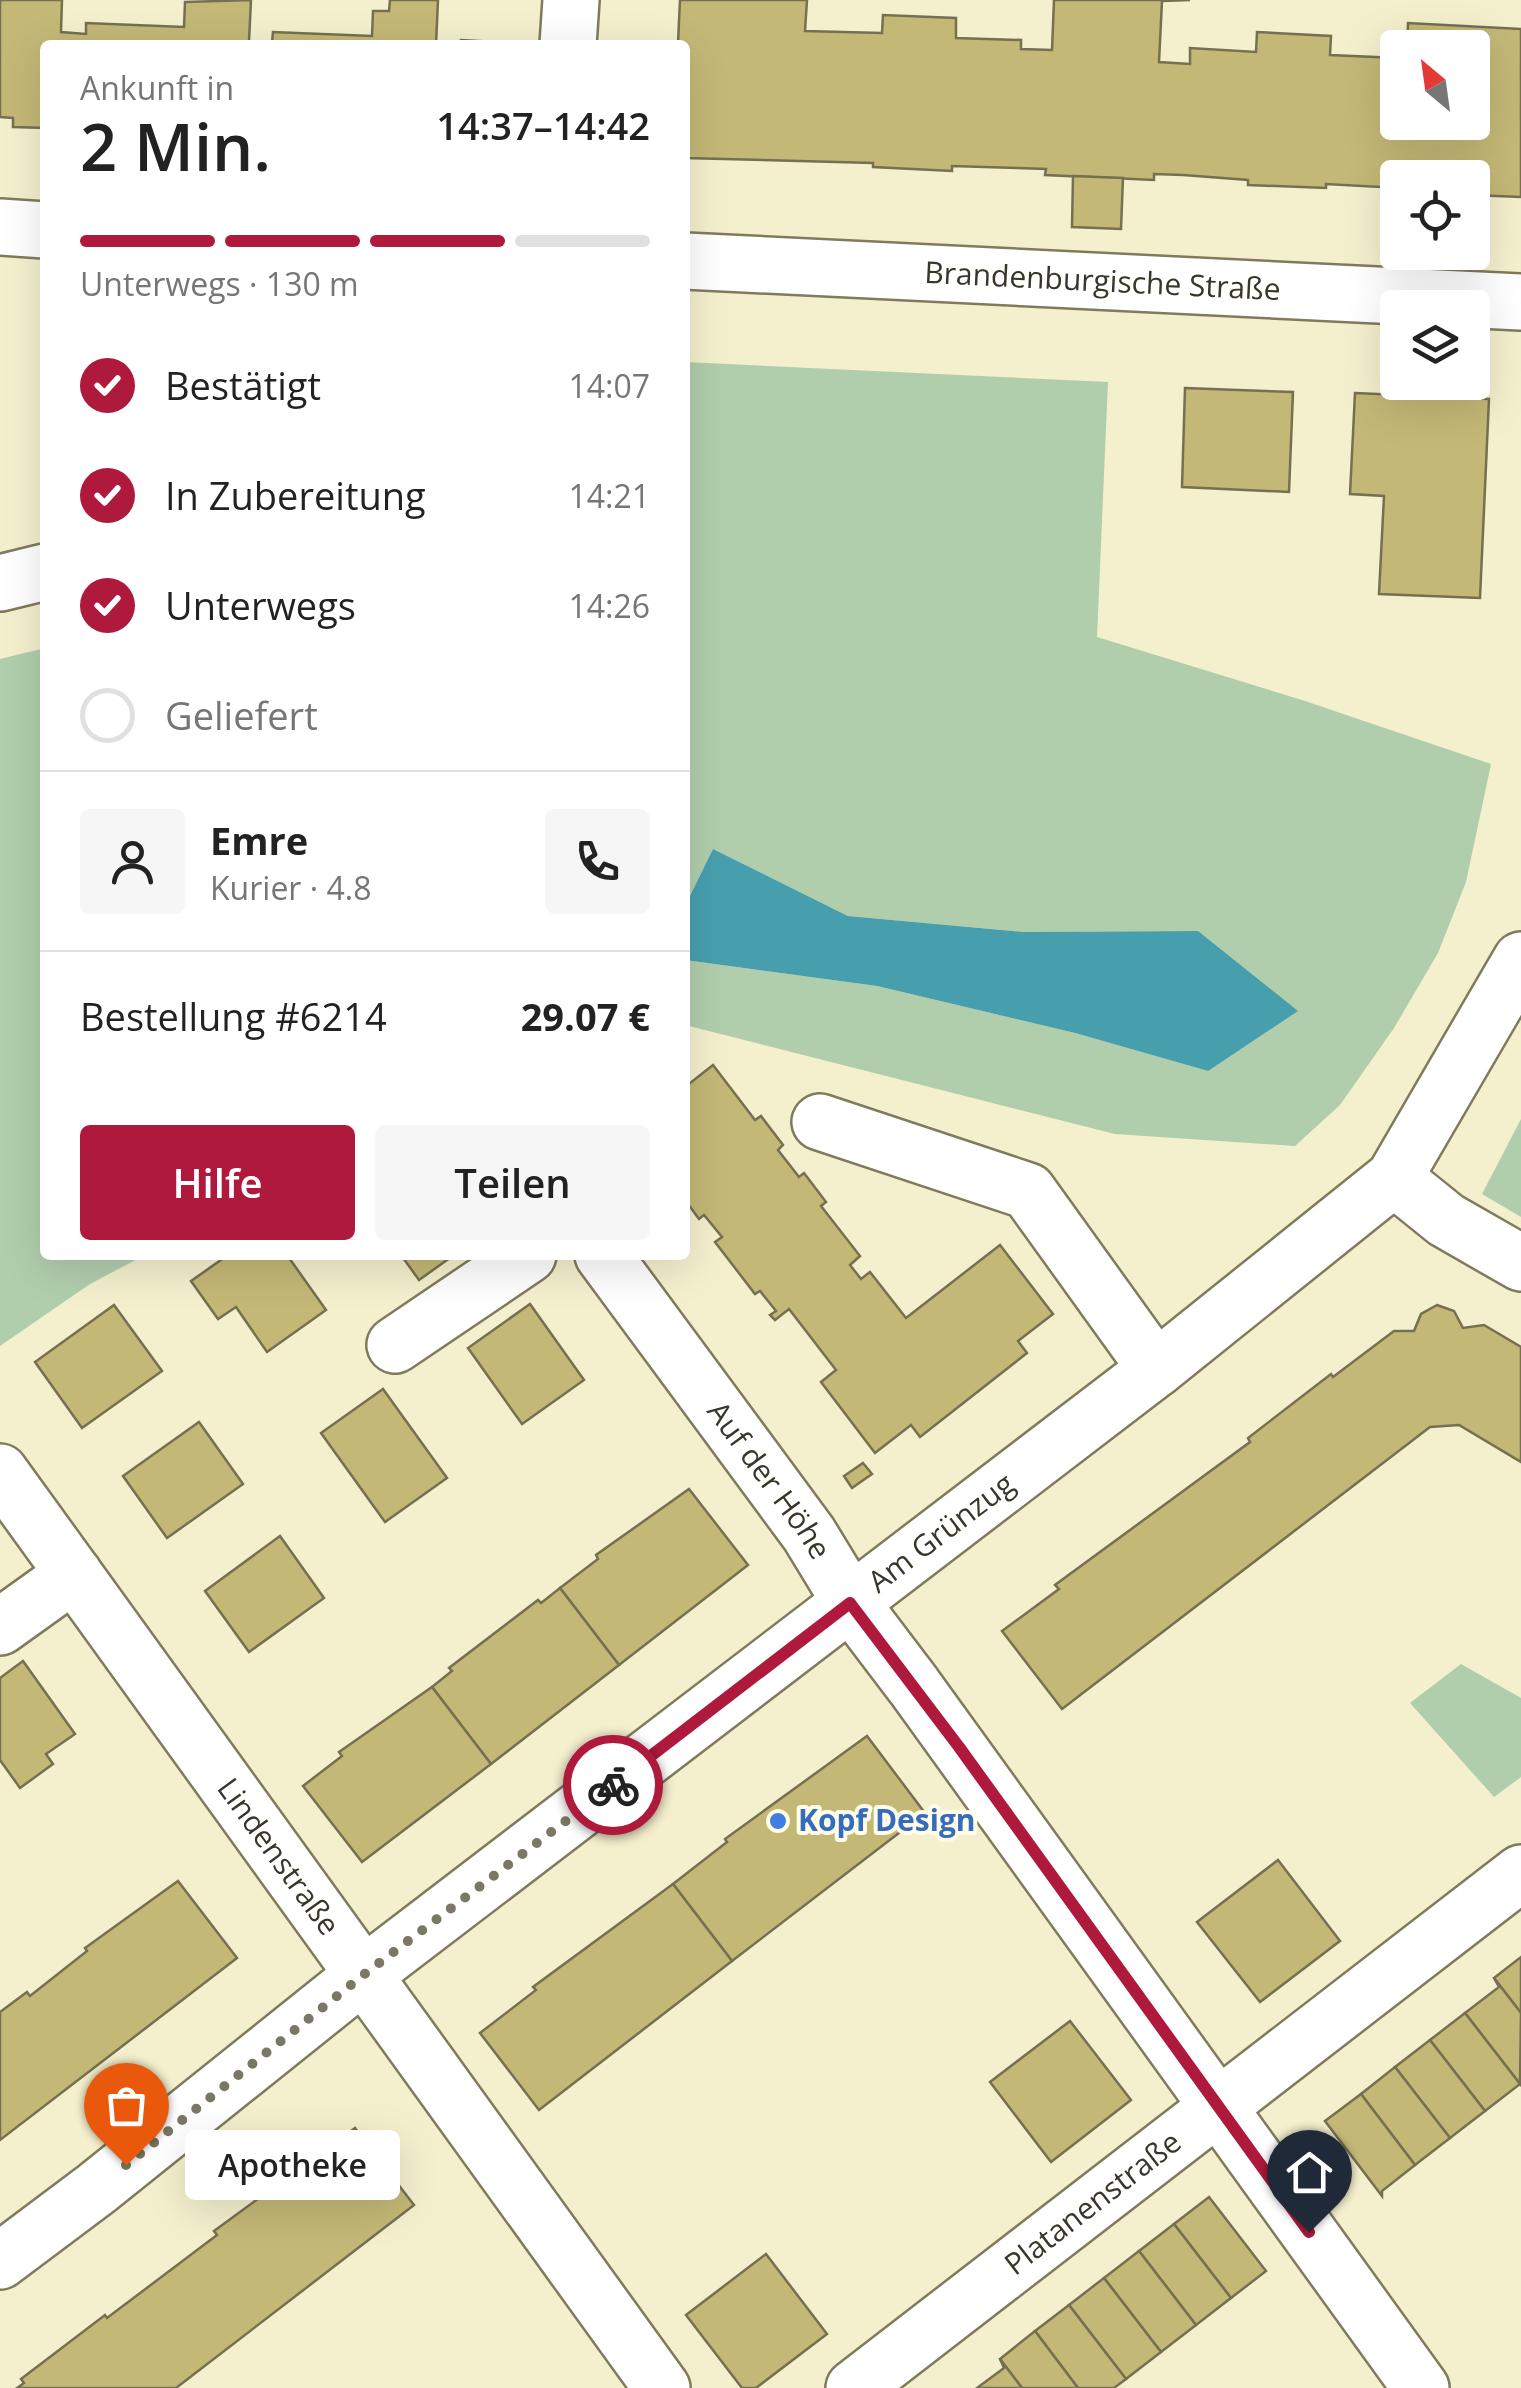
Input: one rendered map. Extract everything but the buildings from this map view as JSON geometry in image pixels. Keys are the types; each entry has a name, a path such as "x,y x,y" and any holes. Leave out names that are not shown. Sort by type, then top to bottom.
{"street":[{"path":"568,40 570,0"},
{"path":"0,227 40,230"},
{"name":"Brandenburgische Straße","path":"690,260 1521,302"},
{"path":"0,583 40,573"},
{"name":"Am Grünzug","path":"0,2261 362,1976 1156,1369 1394,1178 1521,960"},
{"path":"820,1122 1028,1191 1156,1369"},
{"path":"1394,1178 1446,1220 1521,1263"},
{"path":"396,1345 521,1260"},
{"name":"Auf der Höhe","path":"608,1260 809,1534 850,1603 1421,2388"},
{"name":"Lindenstraße","path":"0,1472 662,2388"},
{"path":"0,1627 74,1574"},
{"name":"Platanenstraße","path":"854,2388 1521,1873"}],"green space":[{"path":"690,362 1108,382 1097,637 1491,764 1466,882 1438,953 1394,1028 1340,1105 1295,1146 1115,1134 690,1026 690,961 877,986 1075,1033 1208,1071 1198,931 1024,932 848,916 713,849 690,896"},
{"path":"40,649 40,1260 136,1260 90,1284 0,1346 0,659"},
{"path":"1521,1119 1521,1217 1482,1194"},
{"path":"1461,1664 1521,1698 1521,1777 1494,1797 1410,1703"}],"water":[{"path":"713,849 848,916 1024,932 1198,931 1298,1011 1208,1071 1075,1033 877,986 690,961 690,896"}],"way so far":[{"path":"126,2165 362,1976 613,1785"}],"place":[{"name":"Kopf Design","path":"778,1821"},
{"name":"Apotheke","path":"126,2165"}],"route":[{"path":"613,1785 850,1603 959,1747 1309,2232"}]}
